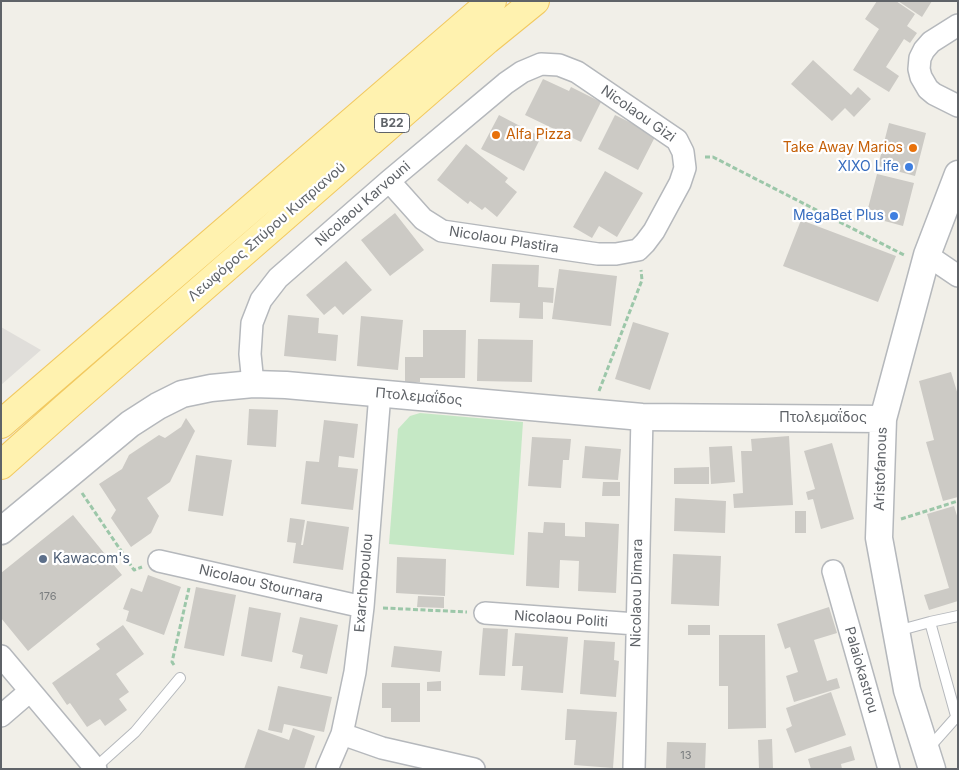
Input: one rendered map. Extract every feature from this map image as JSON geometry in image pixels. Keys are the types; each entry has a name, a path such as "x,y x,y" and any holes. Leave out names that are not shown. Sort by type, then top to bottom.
{"main road":[{"name":"Λεωφόρος Σπύρου Κυπριανού","path":"1,465 534,1"},
{"name":"Λεωφόρος Σπύρου Κυπριανού","path":"1,424 488,3"}],"street":[{"path":"958,25 931,42 924,50 920,58 920,69 928,88 934,94 958,106"},
{"name":"Nicolaou Gizi","path":"541,64 559,65 577,72 677,140 683,152 685,168 680,183 654,231 638,250"},
{"name":"Nicolaou Karvouni","path":"253,384 250,354 252,323 261,300 278,278 389,181 506,83 522,72 541,64"},
{"name":"Aristofanous","path":"929,760 908,690 879,538 883,418 926,260 958,174"},
{"name":"Nicolaou Plastira","path":"389,181 423,219 442,231 598,254 616,254 638,250"},
{"path":"926,260 958,276"},
{"name":"Πτολεμαΐδος","path":"1,531 130,424 158,406 182,394 210,388 253,384 286,385 642,417 883,418"},
{"name":"Exarchopoulou","path":"327,769 342,734 355,672 363,607 380,393"},
{"name":"Nicolaou Dimara","path":"634,769 642,417"},
{"name":"Nicolaou Stournara","path":"159,560 363,607"},
{"name":"Palaiokastrou","path":"833,571 888,769"},
{"name":"Nicolaou Politi","path":"485,613 636,624"},
{"path":"1,656 96,768"},
{"path":"1,716 30,691"},
{"path":"342,734 382,748 474,769"}],"lane":[{"path":"896,631 958,616"},
{"path":"929,760 957,716 930,622"},
{"path":"96,768 135,732 180,678"}],"path":[{"path":"684,160 713,157 926,260"},
{"path":"591,412 642,280 638,250"},
{"path":"69,474 134,570 159,560"},
{"path":"879,526 958,501"},
{"path":"180,678 172,662 194,568"},
{"path":"363,607 485,613"}],"shaded area":[{"path":"1,327 41,350 1,385"}],"green space":[{"path":"420,413 523,422 514,555 389,544 398,429 410,416"}],"building":[{"path":"877,1 896,1 915,14 907,26 917,33 910,43 904,39 886,67 899,76 889,92 853,70 879,29 865,19"},
{"path":"898,1 932,1 922,17"},
{"path":"813,60 851,95 858,87 871,99 854,117 845,108 832,121 791,84"},
{"path":"543,79 569,91 571,87 601,102 581,142 525,115"},
{"path":"499,115 541,137 524,171 481,149"},
{"path":"615,115 656,135 638,170 598,149"},
{"path":"889,123 926,133 915,176 878,166"},
{"path":"466,144 508,178 505,182 517,192 497,217 485,207 482,210 470,201 468,204 437,180"},
{"path":"605,171 643,193 617,237 599,226 592,238 573,227"},
{"path":"877,174 914,183 903,226 866,216"},
{"path":"395,213 424,250 390,276 361,240"},
{"path":"801,220 896,256 878,302 783,266"},
{"path":"346,261 372,290 343,315 335,306 324,315 306,295"},
{"path":"492,264 539,265 538,287 554,288 553,303 543,302 543,319 519,318 520,303 490,302"},
{"path":"559,269 617,276 611,326 552,319"},
{"path":"288,315 319,318 318,333 338,335 336,361 284,356"},
{"path":"361,316 403,320 398,370 357,366"},
{"path":"633,322 669,333 650,390 615,379"},
{"path":"423,330 466,330 465,378 420,378 420,382 405,382 405,357 423,357"},
{"path":"478,339 533,340 532,382 477,381"},
{"path":"951,372 958,395 958,497 943,501 926,442 934,440 919,381"},
{"path":"249,409 278,410 276,447 247,445"},
{"path":"186,418 195,431 170,482 147,498 159,516 151,533 131,547 111,518 116,510 99,484 122,469 129,455 159,435 165,438 181,427"},
{"path":"324,420 358,424 354,458 339,456 338,467 358,469 353,510 301,504 306,461 319,462"},
{"path":"789,436 793,505 734,508 733,494 743,493 741,451 752,451 751,439"},
{"path":"532,437 571,439 569,460 563,460 561,488 528,486"},
{"path":"832,443 854,519 821,529 813,499 808,500 806,492 815,489 804,451"},
{"path":"585,446 621,449 618,480 582,478"},
{"path":"732,446 735,482 711,484 709,447"},
{"path":"196,455 232,460 223,516 188,511"},
{"path":"709,467 709,484 674,484 674,468"},
{"path":"603,482 620,482 620,496 602,496"},
{"path":"675,498 726,501 725,533 674,531"},
{"path":"954,506 958,519 958,601 929,610 924,595 949,588 927,514"},
{"path":"795,511 806,511 806,533 795,533"},
{"path":"73,515 122,575 28,651 1,618 1,573"},
{"path":"290,518 305,520 301,545 303,545 307,521 349,527 343,570 293,563 296,543 287,542"},
{"path":"544,522 565,523 565,536 585,537 585,522 619,524 616,593 578,591 579,561 560,560 559,588 526,586 528,532 543,533"},
{"path":"673,554 721,556 719,606 671,604"},
{"path":"397,557 446,559 445,596 396,593"},
{"path":"148,575 181,587 164,635 126,621 129,611 123,609 131,588 142,592"},
{"path":"196,587 236,595 224,656 184,648"},
{"path":"418,596 444,597 444,608 417,607"},
{"path":"249,607 281,613 272,662 241,656"},
{"path":"829,607 837,633 814,640 827,681 837,678 840,688 794,702 786,676 798,672 790,647 785,649 777,624"},
{"path":"300,617 338,625 327,674 300,668 303,655 292,652"},
{"path":"123,625 144,654 116,674 129,692 119,699 127,710 105,726 100,719 87,727 70,703 67,705 52,683 100,649 96,644"},
{"path":"688,625 710,625 710,635 688,635"},
{"path":"483,628 508,629 505,676 479,675"},
{"path":"515,633 568,637 563,693 521,690 523,666 512,666"},
{"path":"719,635 765,635 766,728 728,729 728,686 719,686"},
{"path":"584,640 615,642 614,660 619,661 616,697 580,694"},
{"path":"394,646 442,651 440,672 391,667"},
{"path":"441,681 441,691 427,691 427,682"},
{"path":"382,683 420,683 420,722 391,722 391,708 382,708"},
{"path":"278,686 332,697 324,732 284,724 282,733 268,730"},
{"path":"831,692 846,735 795,753 786,729 792,726 786,708"},
{"path":"567,709 617,712 613,768 574,765 576,740 565,740"},
{"path":"293,728 315,736 304,769 244,769 258,729 289,740"},
{"path":"772,739 773,769 759,769 758,740"},
{"path":"667,742 706,743 705,769 666,769"},
{"path":"851,746 855,760 841,764 842,769 811,769 808,759"}],"place":[{"name":"Alfa Pizza","path":"496,135"},
{"name":"Take Away Marios","path":"913,148"},
{"name":"XIXO Life","path":"909,167"},
{"name":"MegaBet Plus","path":"894,216"},
{"name":"Kawacom's","path":"43,559"}]}
